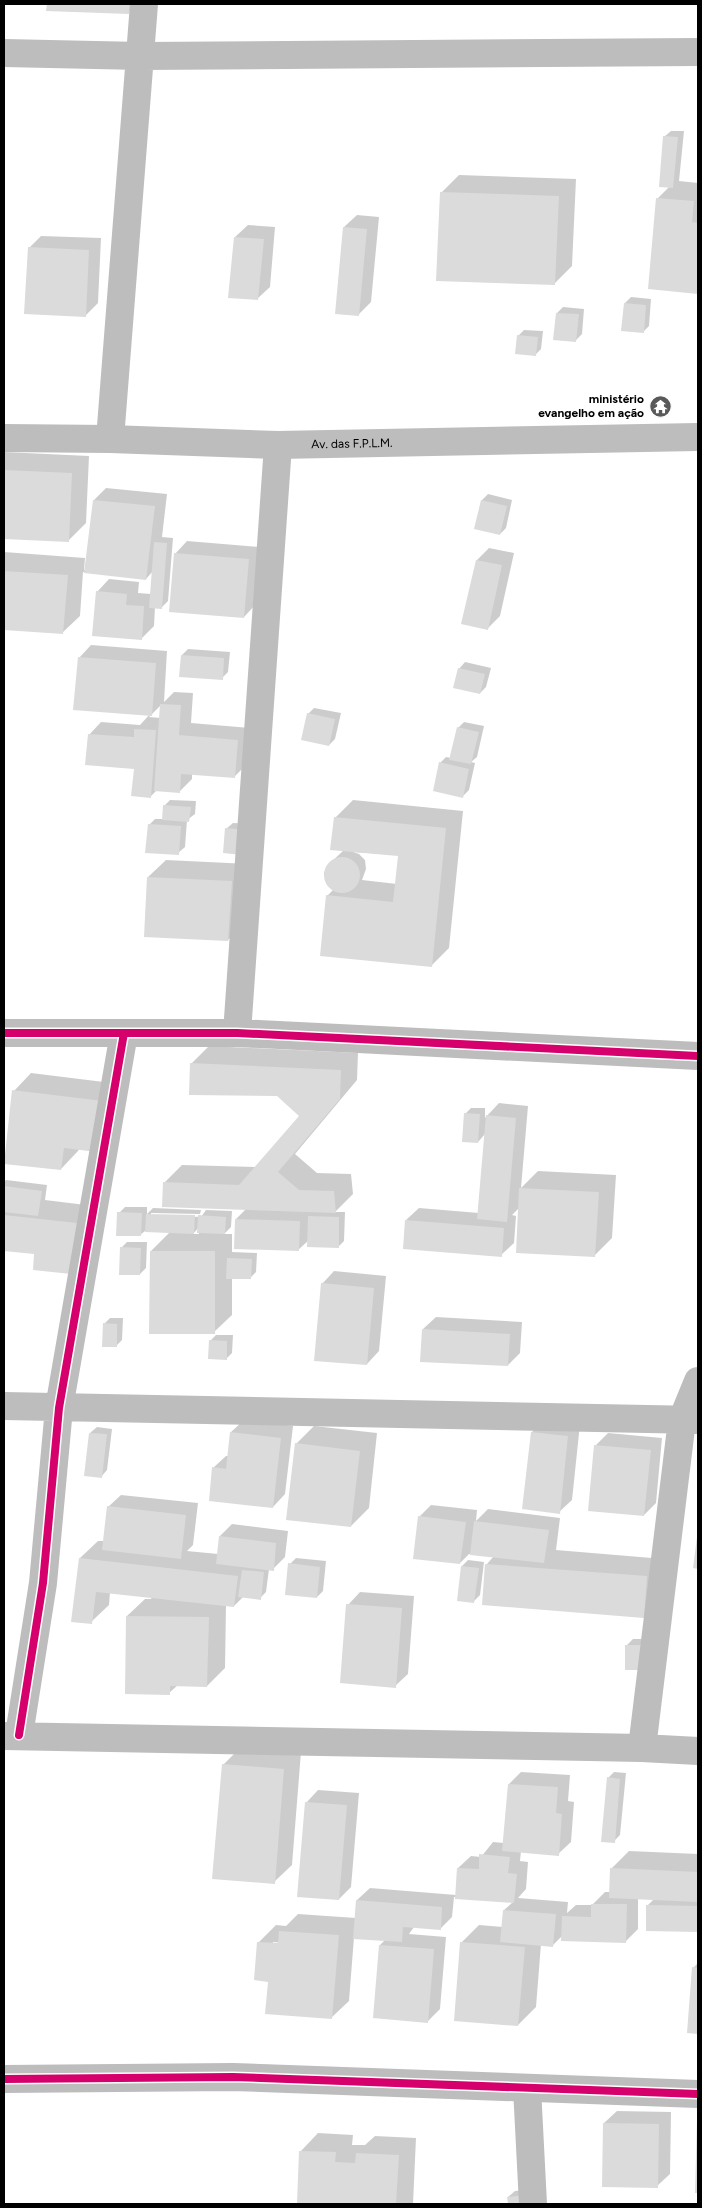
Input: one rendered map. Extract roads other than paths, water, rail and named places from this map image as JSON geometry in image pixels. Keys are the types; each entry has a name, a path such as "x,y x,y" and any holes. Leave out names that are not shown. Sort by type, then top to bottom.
{"street":[{"path":"110,439 144,4"},
{"path":"4,52 141,56 698,52"},
{"name":"Av. das F.P.L.M.","path":"4,438 110,439 278,445 698,437"},
{"path":"237,1033 278,445"},
{"path":"4,1033 237,1033 698,1056"},
{"path":"124,1034 59,1408 42,1583 11,1736 642,1748 698,1752"},
{"path":"642,1748 690,1420 698,1380"},
{"path":"4,1406 690,1420"},
{"path":"4,2079 233,2077 698,2094"},
{"path":"527,2088 533,2204"}],"place":[{"name":"ministério evangelho em ação","path":"660,406"}]}
